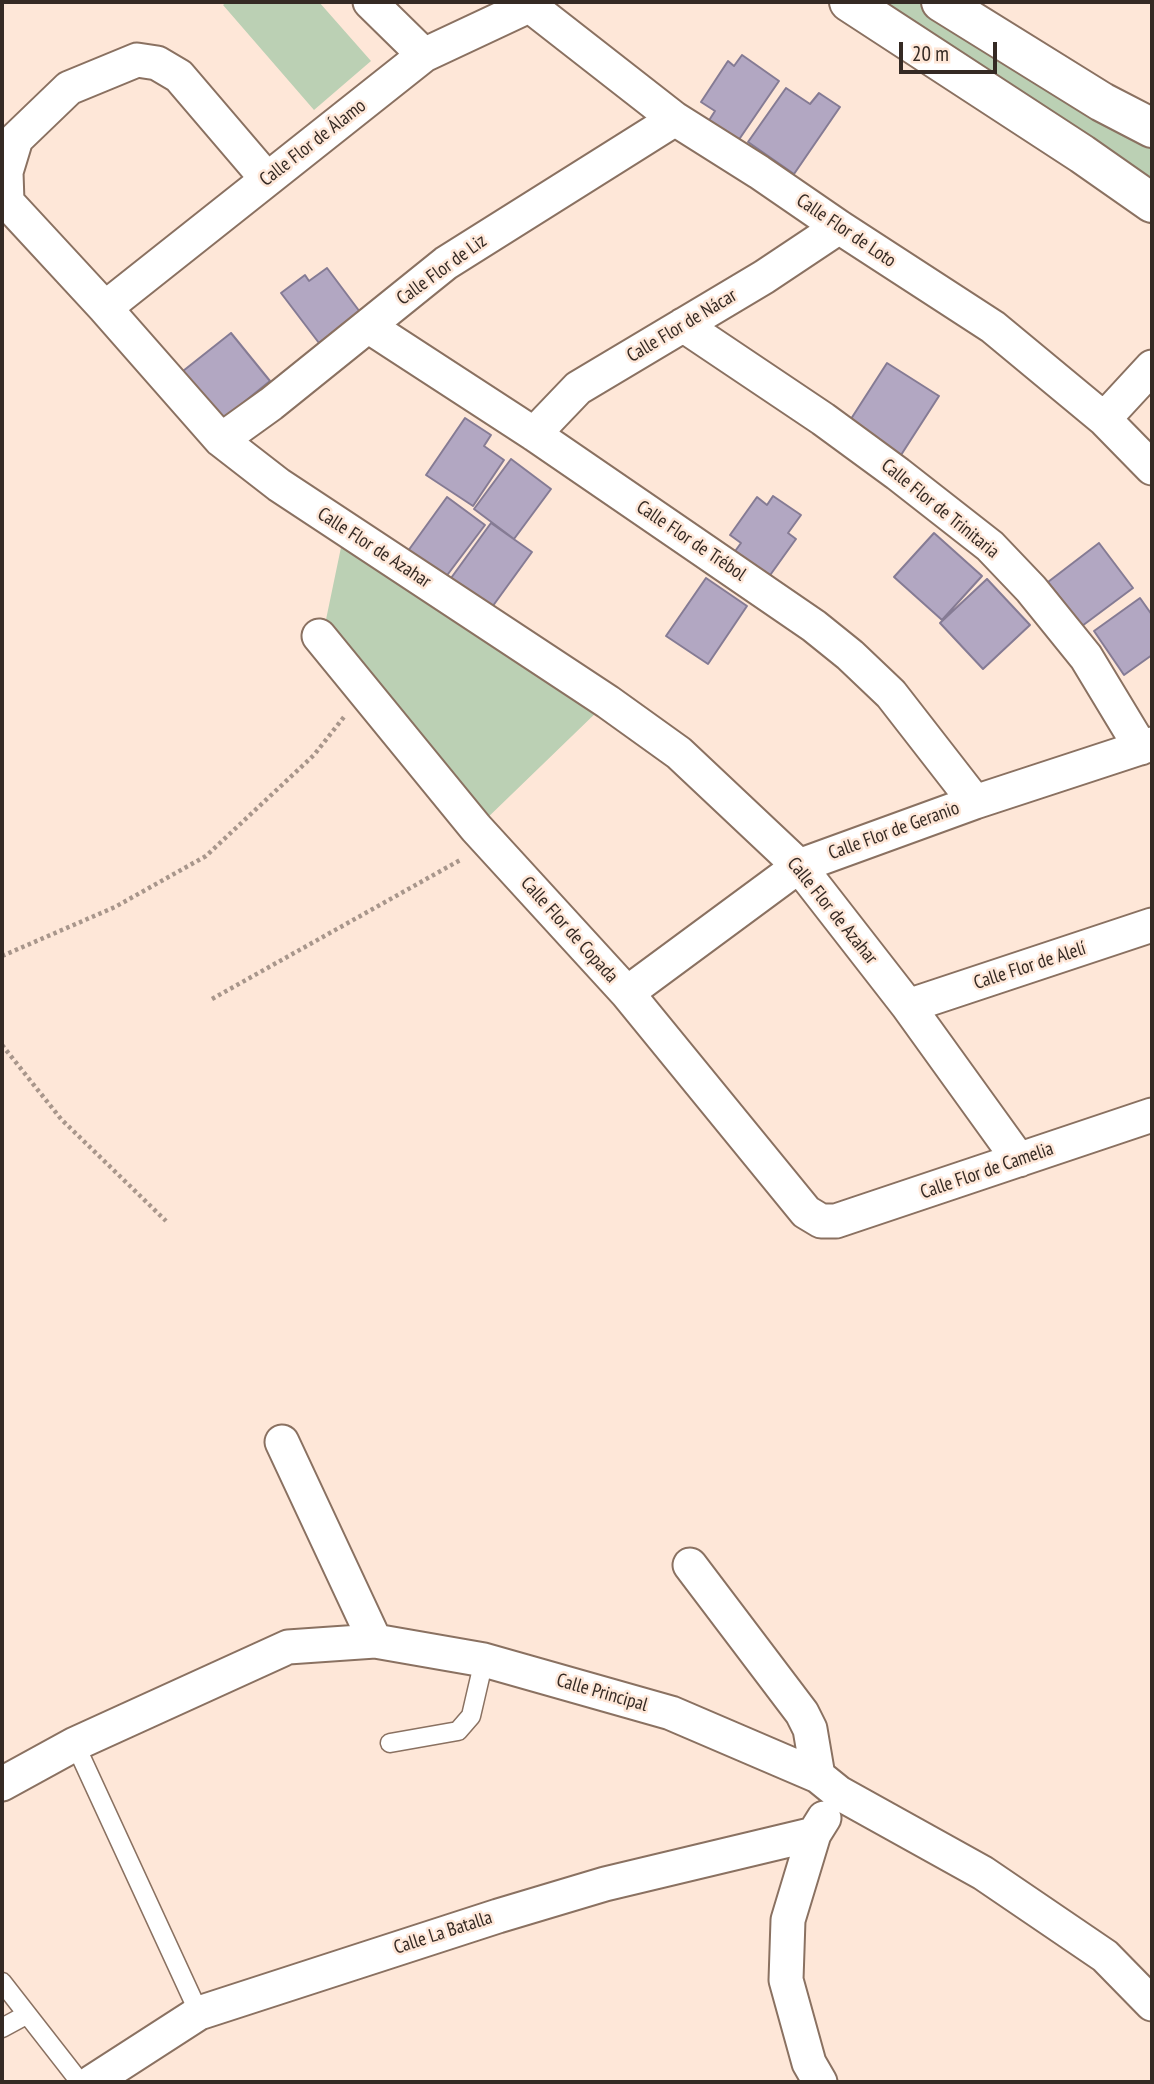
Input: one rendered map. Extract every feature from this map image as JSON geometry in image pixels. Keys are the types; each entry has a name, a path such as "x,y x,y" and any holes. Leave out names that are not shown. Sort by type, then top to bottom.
{"main road":[{"path":"849,2 1082,154 1152,203"},
{"path":"940,2 1102,102 1152,128"}],"street":[{"path":"370,2 424,55"},
{"name":"Calle Flor de Álamo","path":"105,308 424,55 533,4"},
{"name":"Calle Flor de Loto","path":"533,4 675,119 993,327 1104,419 1152,468"},
{"name":"Calle Flor de Azahar","path":"267,179 179,76 157,63 137,60 69,88 16,139 6,172 7,202 221,440 279,485 608,702 679,753 799,866 908,1006 1019,1160"},
{"name":"Calle Flor de Liz","path":"221,440 271,404 446,262 675,119"},
{"name":"Calle Flor de Nácar","path":"534,434 578,388 764,276 839,227"},
{"name":"Calle Flor de Trinitaria","path":"683,325 823,419 990,546 1031,589 1086,657 1147,746"},
{"name":"Calle Flor de Trébol","path":"368,326 534,434 814,626 891,694 975,802"},
{"path":"1104,419 1152,367"},
{"name":"Calle Flor de Copada","path":"319,636 490,843 627,993 806,1212 821,1222"},
{"name":"Calle Flor de Geranio","path":"627,993 799,866 975,802 1147,746"},
{"name":"Calle Flor de Alelí","path":"908,1006 1152,925"},
{"name":"Calle Flor de Camelia","path":"821,1222 836,1222 1152,1115"},
{"path":"282,1442 374,1641"},
{"path":"690,1565 802,1713 828,1784 788,1920 786,1980 809,2063 820,2082"},
{"name":"Calle Principal","path":"2,1784 75,1744 288,1647 374,1641 484,1660 671,1713 828,1784 995,1881 1105,1956 1152,2004"},
{"name":"Calle La Batalla","path":"92,2082 200,2012 473,1923 592,1888 814,1834"}],"lane":[{"path":"390,1744 458,1731 471,1716 484,1660"},
{"path":"75,1744 200,2012"},
{"path":"2,1982 80,2082"},
{"path":"2,2028 26,2015"}],"path":[{"path":"2,956 115,907 206,856 314,755 364,691"},
{"path":"212,999 490,843"},
{"path":"2,1045 61,1119 166,1222"}],"green space":[{"path":"227,2 319,2 371,61 314,110 223,5"},
{"path":"867,2 944,2 1152,134 1152,186"},
{"path":"344,533 602,707 481,824 323,634"}],"building":[{"path":"742,55 779,81 738,141 708,122 715,111 701,102 728,61 734,66"},
{"path":"786,88 810,104 819,93 840,107 794,174 748,142"},
{"path":"327,268 360,312 319,343 281,293 305,275 309,281"},
{"path":"231,333 270,381 222,420 183,371"},
{"path":"887,363 939,396 901,455 849,422"},
{"path":"465,418 491,435 484,446 504,460 473,506 426,475"},
{"path":"511,459 551,489 514,539 474,509"},
{"path":"773,496 801,515 788,533 796,539 768,578 733,554 741,543 730,535 757,497 767,505"},
{"path":"447,497 485,525 445,578 408,551"},
{"path":"491,523 532,552 487,614 446,585"},
{"path":"934,533 982,576 942,620 894,577"},
{"path":"1099,543 1133,588 1082,626 1048,582"},
{"path":"706,578 747,606 708,664 666,636"},
{"path":"987,579 1030,625 983,669 940,623"},
{"path":"1140,598 1152,615 1152,655 1124,675 1094,631"}]}
